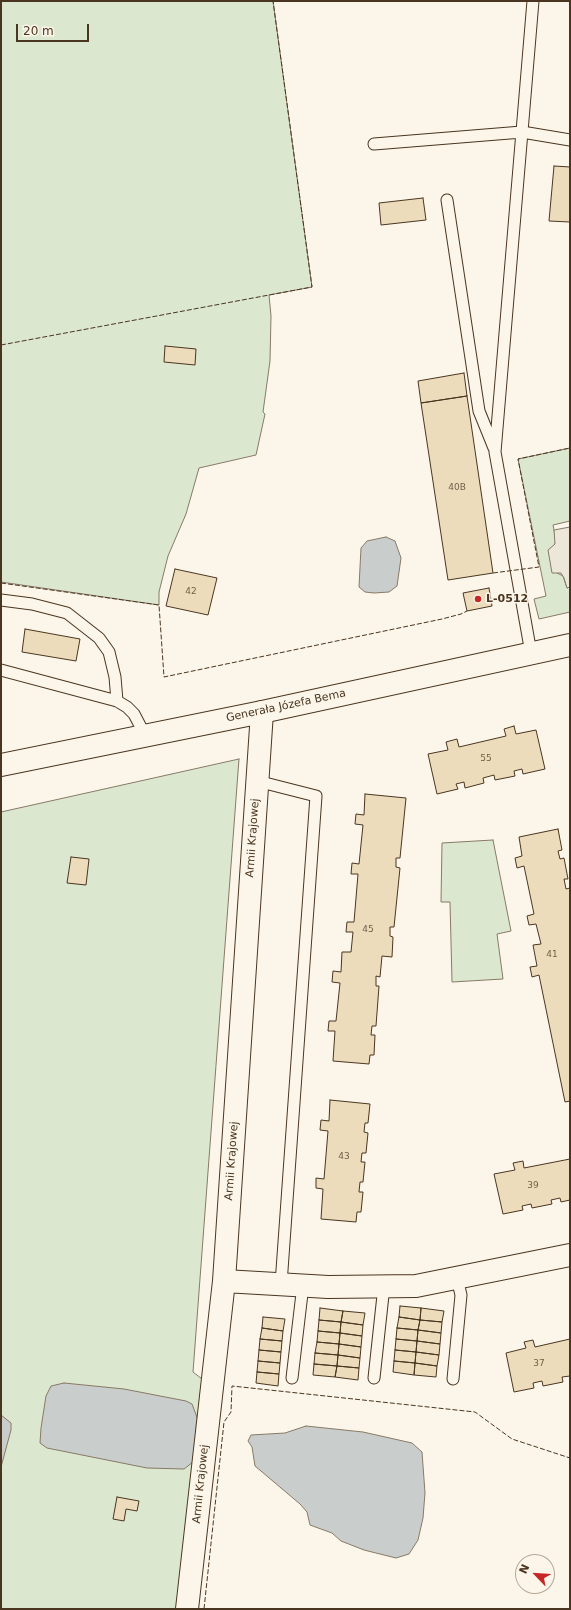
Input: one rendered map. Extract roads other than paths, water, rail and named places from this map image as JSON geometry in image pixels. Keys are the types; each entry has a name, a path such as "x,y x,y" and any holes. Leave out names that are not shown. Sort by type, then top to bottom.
{"street":[{"name":"Generała Józefa Bema","path":"1,765 145,734 262,712 570,645"},
{"name":"Armii Krajowej","path":"187,1609 224,1281 262,712"},
{"path":"224,1281 303,1285 416,1286 570,1255"}],"lane":[{"path":"495,452 532,1"},
{"path":"374,144 522,132 570,140"},
{"path":"447,200 480,411 495,452 531,653"},
{"path":"1,600 32,604 67,613 100,638 109,652 115,677 116,701"},
{"path":"1,670 116,701 127,707 134,714 145,734"},
{"path":"257,781 316,796 281,1284"},
{"path":"453,1379 461,1296 457,1278"},
{"path":"292,1378 303,1285"},
{"path":"374,1378 384,1286"}],"place":[{"name":"L-0512","path":"478,599"}]}
